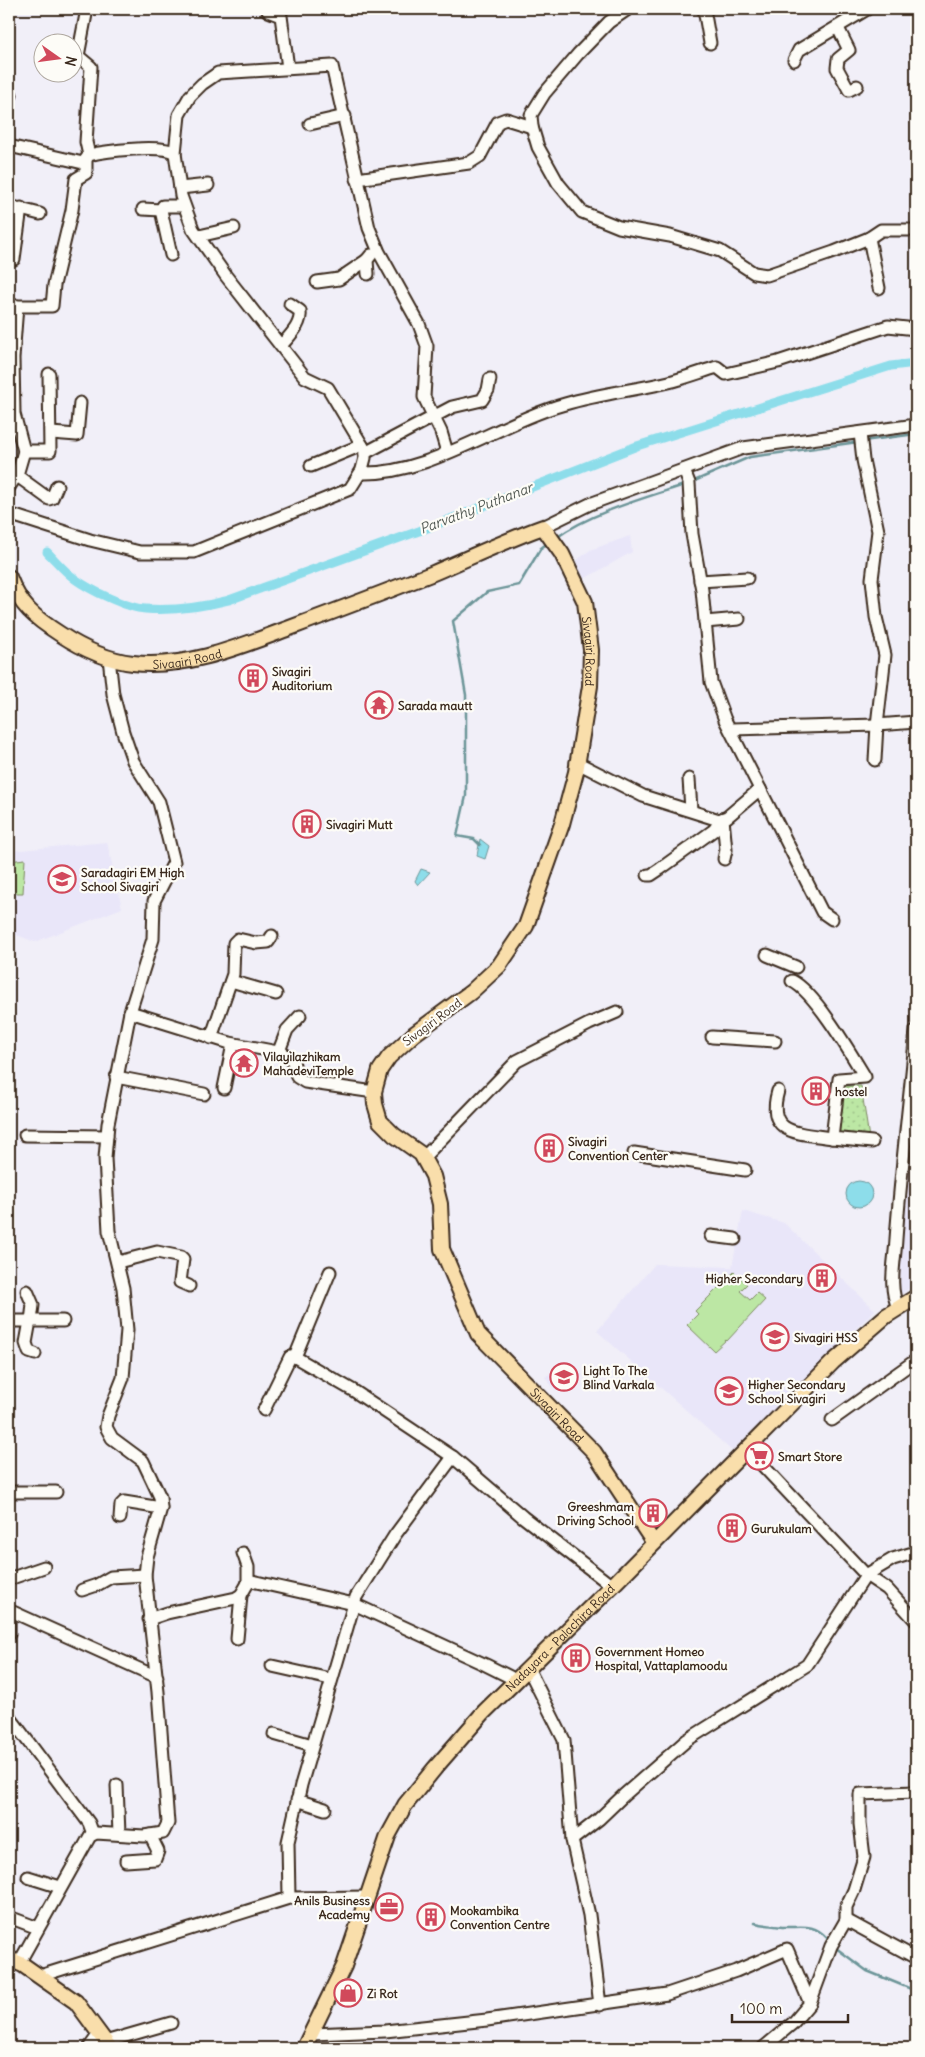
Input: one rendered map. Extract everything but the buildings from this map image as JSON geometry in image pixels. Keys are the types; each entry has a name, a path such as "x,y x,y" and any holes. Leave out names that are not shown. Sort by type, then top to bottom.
{"main road":[{"name":"Sivagiri Road","path":"9,577 15,595 40,621 85,650 133,663 158,663 189,659 243,646 362,602 510,539 543,528 552,539 562,554 585,602 591,650 590,686 576,762 576,772 562,824 526,926 498,966 478,985 414,1034 389,1057 380,1070 374,1092 380,1120 423,1158 433,1176 440,1204 442,1249 478,1334 594,1452 654,1543"},
{"name":"Nadayara - Palachira Road","path":"304,2048 344,1966 388,1836 405,1805 463,1734 612,1586 832,1362 898,1307 916,1297"},
{"path":"14,1961 40,1976 76,2002 105,2041"}],"street":[{"path":"9,487 16,475 24,451 14,414 13,306 52,306 54,285 72,210 76,180 86,173 91,67 78,56 87,9"},
{"path":"268,9 268,11 281,16 288,68"},
{"path":"628,9 609,22 578,54 544,94 531,115 532,127 538,147 558,183 582,212 619,227 670,236 720,251 754,273 767,275 869,238 881,230 916,230"},
{"path":"704,9 710,43"},
{"path":"794,60 800,50 867,9"},
{"path":"838,28 849,50 838,59 837,68 849,90 857,86"},
{"path":"9,514 90,540 140,552 194,552 350,489 361,473 363,449 328,388 307,379 199,236 184,206 176,153 179,115 190,96 202,84 218,73 332,66 345,116 369,228 378,249 422,331 426,346 424,397 447,452"},
{"path":"310,124 345,116"},
{"path":"357,179 469,163 480,156 498,122 506,119 532,127"},
{"path":"9,146 84,164 87,158 104,151 159,149 171,150 176,153"},
{"path":"180,188 208,185"},
{"path":"9,206 40,214"},
{"path":"143,210 161,210 163,206 184,206"},
{"path":"14,259 21,208"},
{"path":"161,210 171,255"},
{"path":"199,236 234,228"},
{"path":"869,238 879,288"},
{"path":"317,282 339,279 368,260 378,249"},
{"path":"368,260 368,274"},
{"path":"281,346 300,323 300,311 290,304"},
{"path":"361,473 373,474 407,468 564,404 671,382 717,368 726,374 778,362 888,326 916,329"},
{"path":"24,451 50,452 49,374"},
{"path":"311,466 363,449 416,428 433,417 460,404 482,400 488,390 490,379"},
{"path":"51,433 77,436 80,403"},
{"path":"543,528 590,504 743,448 916,425"},
{"path":"860,433 863,460 878,531 872,579 876,617 885,655 875,760"},
{"path":"684,470 689,483 692,534 705,622 708,668 714,692 725,720 822,912 832,919"},
{"path":"16,475 49,499 52,498 57,486"},
{"path":"700,581 747,578"},
{"path":"705,622 739,619"},
{"path":"14,1961 38,1928 88,1838 93,1834 150,1836 163,1832 168,1823 156,1677 145,1575 147,1557 160,1508 156,1485 143,1461 112,1438 106,1427 108,1416 123,1378 126,1313 118,1262 109,1231 106,1209 107,1136 116,1077 130,1012 152,947 154,901 174,862 159,802 133,761 123,732 113,694 109,658"},
{"path":"732,729 877,725 916,722"},
{"path":"576,762 643,796 691,810 707,818 723,819"},
{"path":"689,779 691,810"},
{"path":"648,875 652,875 714,830 723,819 760,789"},
{"path":"723,819 726,850 724,859"},
{"path":"211,1038 231,980 236,940 260,944 270,942 272,936"},
{"path":"767,954 796,967"},
{"path":"231,980 276,994"},
{"path":"792,981 805,989 850,1050 865,1076 839,1079 832,1138"},
{"path":"130,1012 211,1038 234,1044 279,1051 292,1060 297,1076 301,1081 374,1092"},
{"path":"423,1158 517,1061 589,1024 617,1012"},
{"path":"279,1051 286,1030 300,1016"},
{"path":"898,1307 893,1292 899,1195 916,1030"},
{"path":"712,1037 775,1041"},
{"path":"224,1088 234,1044"},
{"path":"116,1077 204,1094"},
{"path":"778,1091 775,1106 778,1123 788,1131 872,1142"},
{"path":"26,1135 107,1136"},
{"path":"634,1153 745,1170"},
{"path":"710,1236 735,1239"},
{"path":"118,1262 157,1252 181,1257 183,1259 180,1282 189,1286"},
{"path":"295,1357 330,1272"},
{"path":"27,1291 33,1305 26,1348 34,1354"},
{"path":"9,1321 64,1321"},
{"path":"264,1410 290,1357 295,1357 354,1391 453,1457 523,1518 612,1586"},
{"path":"832,1420 916,1360"},
{"path":"747,1449 866,1575 888,1589 916,1621"},
{"path":"288,1898 288,1842 297,1800 330,1679 354,1604 395,1535 453,1457"},
{"path":"9,1492 56,1492"},
{"path":"120,1518 121,1505 124,1502 160,1508"},
{"path":"572,1840 599,1819 687,1740 806,1665 866,1575 893,1560 916,1552"},
{"path":"237,1639 241,1595 248,1582 248,1567 243,1553"},
{"path":"9,1579 44,1567"},
{"path":"82,1590 97,1585 111,1576 145,1575"},
{"path":"248,1582 252,1581 354,1604 486,1665 510,1677 514,1682"},
{"path":"149,1619 167,1613 185,1611 236,1598 241,1595"},
{"path":"9,1634 11,1615 156,1677"},
{"path":"272,1666 330,1679"},
{"path":"528,1668 564,1740 572,1840 589,1915 600,2005"},
{"path":"9,1716 89,1823 93,1834"},
{"path":"274,1734 312,1744"},
{"path":"117,1785 120,1834"},
{"path":"763,2048 793,2023 810,2004 831,1946 846,1920 846,1907 854,1890 864,1856 860,1824 860,1794 916,1792"},
{"path":"297,1800 325,1809"},
{"path":"126,1861 155,1859 158,1851 150,1836"},
{"path":"28,1877 60,1887"},
{"path":"40,1976 288,1898 367,1897"},
{"path":"9,1917 38,1928"},
{"path":"846,1920 916,1958"},
{"path":"312,2034 386,2031 600,2005 667,1994 736,1971 787,1949 810,2004"},
{"path":"89,2048 105,2041 171,2023"}],"shaded area":[{"path":"630,536 632,552 584,579 576,561 590,550"},
{"name":"Saradagiri EM High School Sivagiri","path":"107,842 122,908 35,942 9,932 9,851"},
{"path":"916,1061 916,1284 900,1295 894,1294"},
{"name":"Higher Secondary School Sivagiri","path":"743,1211 784,1223 875,1310 732,1451 597,1331 655,1264 732,1267"},
{"name":"Light To The Blind Varkala","path":"566,1362 583,1376 556,1391 545,1377"}],"green space":[{"path":"25,859 23,893 9,893 9,861"},
{"path":"840,1086 861,1086 869,1138 836,1135"},
{"path":"734,1272 747,1284 740,1291 750,1300 757,1293 765,1300 727,1341 714,1351 687,1325 698,1314 695,1311"}],"water":[{"path":"480,839 489,846 485,859 477,856"},
{"path":"421,869 430,872 418,885 415,881"},
{"path":"859,1181 868,1185 872,1194 868,1203 859,1207 850,1203 846,1194 850,1185"}],"waterway":[{"name":"Parvathy Puthanar","path":"47,552 75,579 109,598 137,608 188,608 229,600 430,527 637,446 891,366 916,363"},
{"path":"863,441 916,434"},
{"path":"692,482 750,457 858,442"},
{"path":"556,538 602,513 687,484"},
{"path":"480,845 474,839 457,836 466,796 466,695 453,621 487,592 519,585 541,548 549,542"},
{"path":"755,1923 811,1928 822,1933 827,1938"},
{"path":"836,1948 867,1971 916,1991"}],"place":[{"name":"Sivagiri Auditorium","path":"253,678"},
{"name":"Sarada mautt","path":"379,705"},
{"name":"Sivagiri Mutt","path":"307,824"},
{"name":"Saradagiri EM High School Sivagiri","path":"62,879"},
{"name":"Vilayilazhikam MahadeviTemple","path":"244,1063"},
{"name":"hostel","path":"816,1091"},
{"name":"Sivagiri Convention Center","path":"549,1148"},
{"name":"Higher Secondary","path":"822,1278"},
{"name":"Sivagiri HSS","path":"775,1337"},
{"name":"Light To The Blind Varkala","path":"564,1377"},
{"name":"Higher Secondary School Sivagiri","path":"729,1391"},
{"name":"Smart Store","path":"759,1456"},
{"name":"Greeshmam Driving School","path":"653,1513"},
{"name":"Gurukulam","path":"732,1528"},
{"name":"Government Homeo Hospital, Vattaplamoodu","path":"576,1658"},
{"name":"Anils Business Academy","path":"389,1907"},
{"name":"Mookambika Convention Centre","path":"431,1917"},
{"name":"Zi Rot","path":"348,1993"}]}
